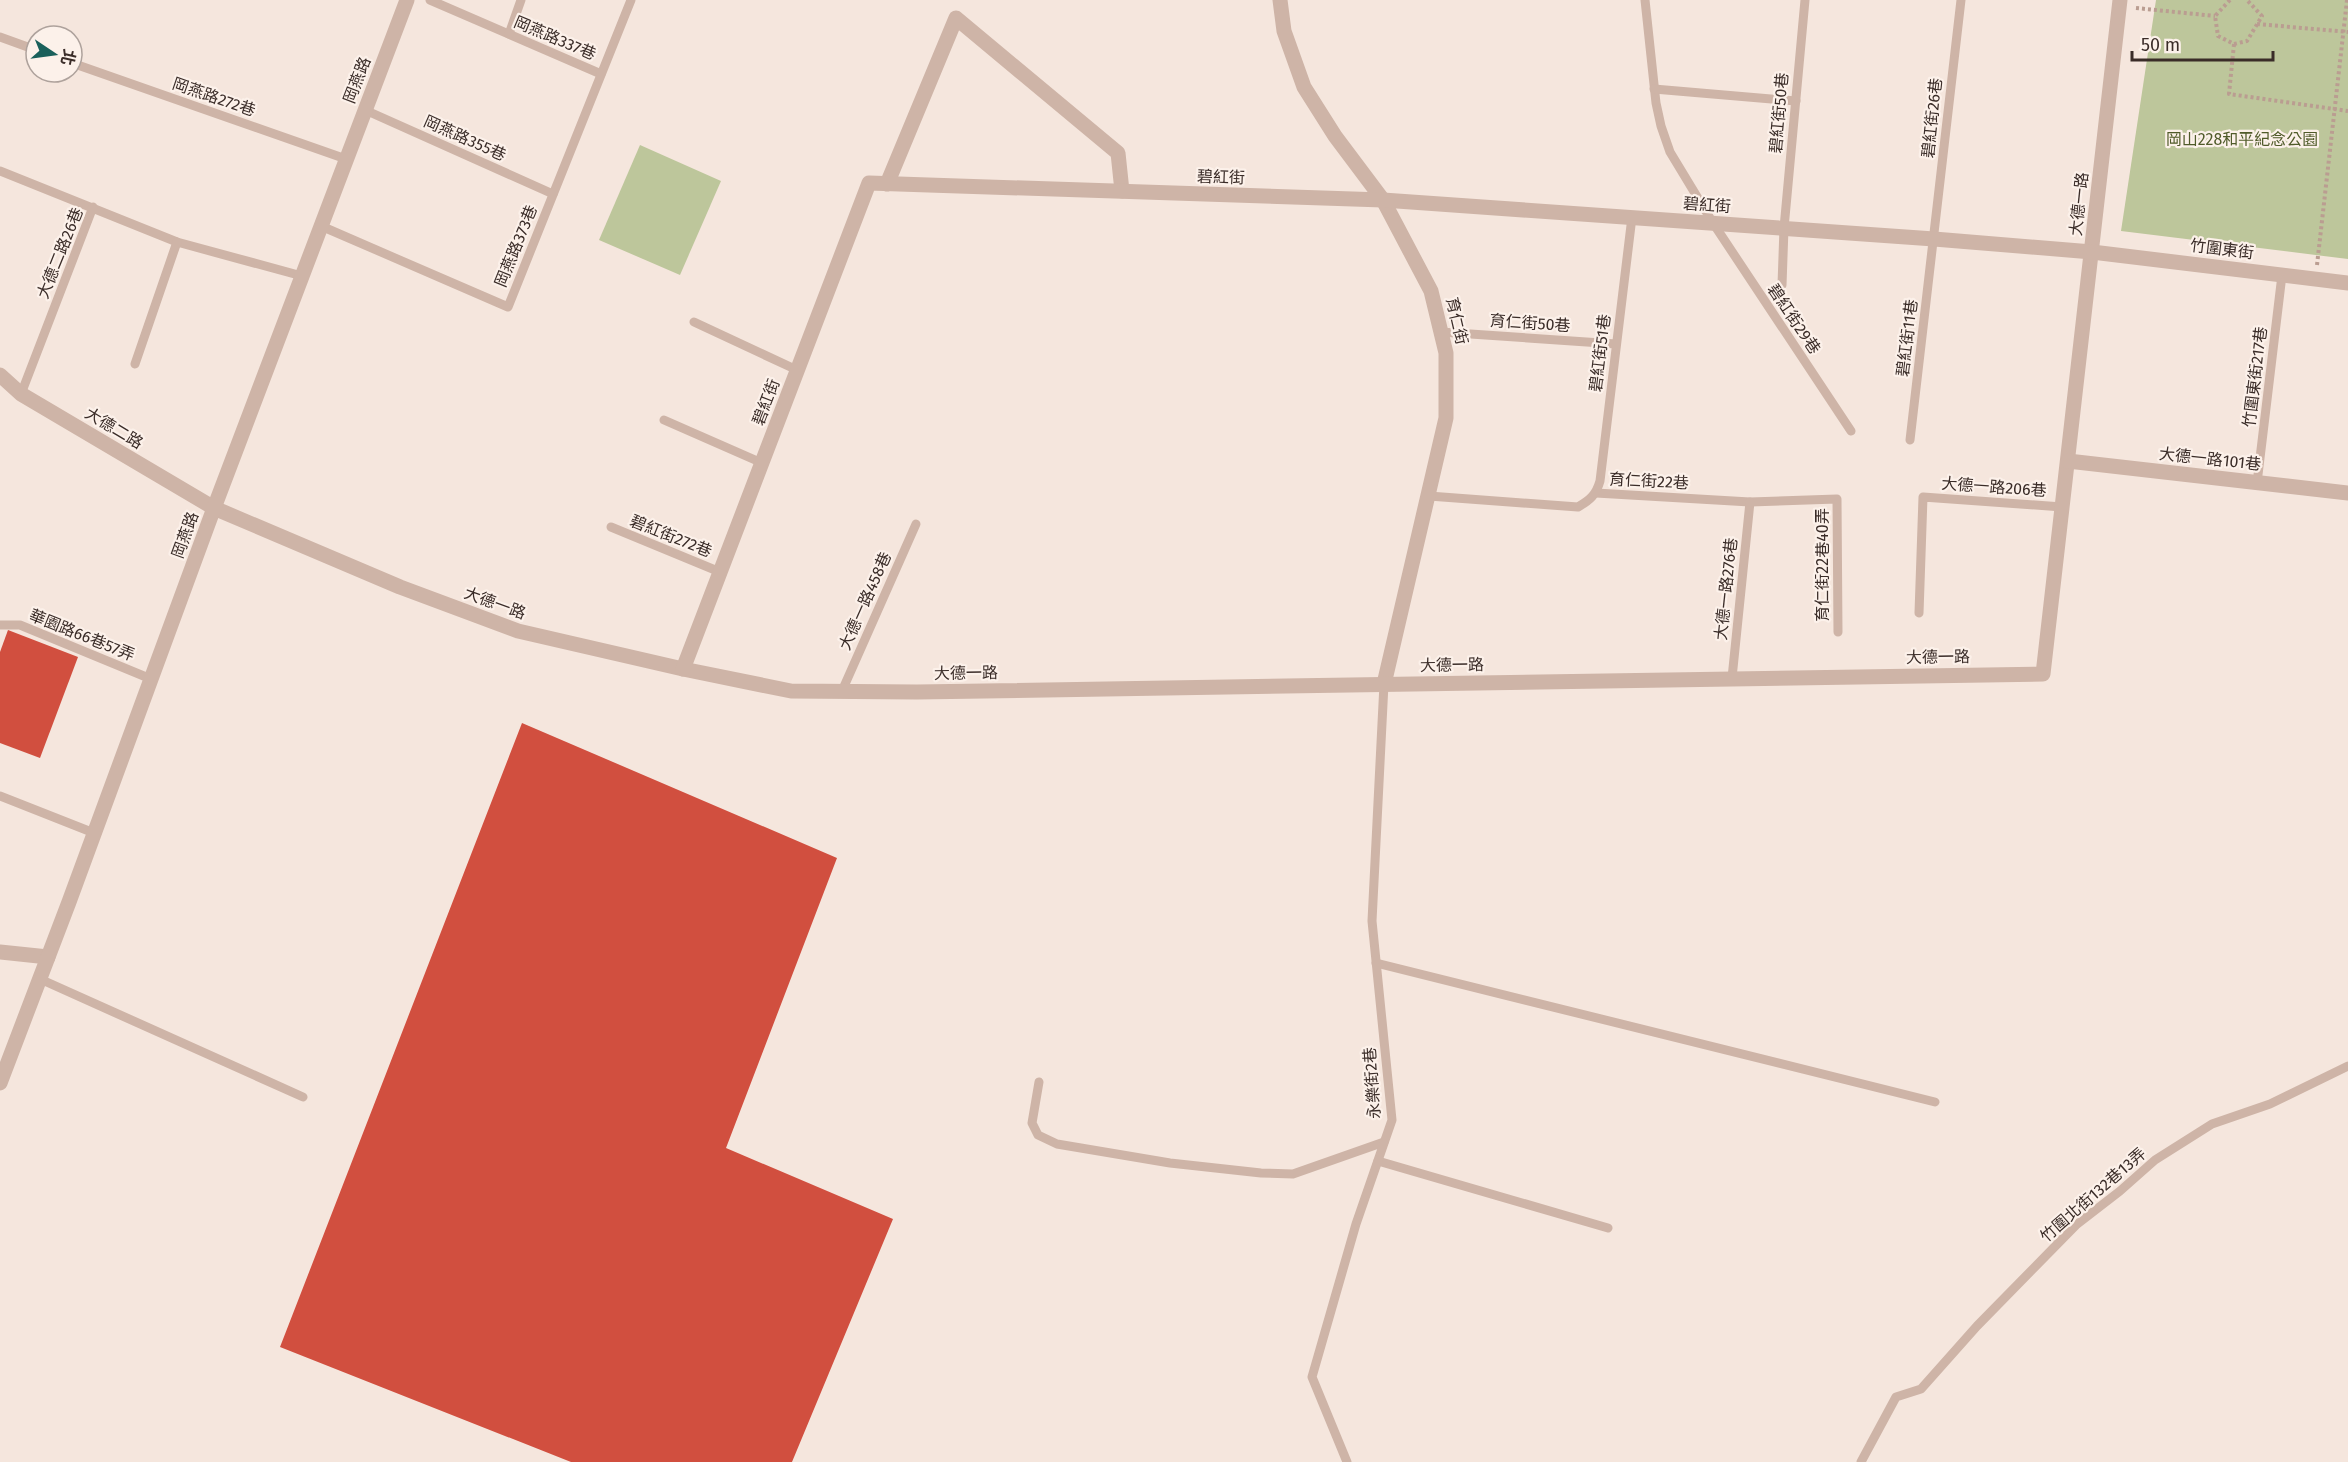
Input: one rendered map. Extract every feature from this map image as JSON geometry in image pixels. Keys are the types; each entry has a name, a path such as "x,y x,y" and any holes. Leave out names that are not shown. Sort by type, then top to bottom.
{"street":[{"name":"岡燕路","path":"0,1083 214,508 407,0"},
{"name":"育仁街","path":"1280,0 1284,31 1305,87 1335,136 1383,200 1431,291 1446,353 1446,418 1384,684"},
{"name":"大德一路","path":"214,508 400,587 518,631 791,691 2043,674 2120,3"},
{"path":"887,183 956,18 1118,153 1122,191"},
{"name":"碧紅街","path":"683,669 869,183 1383,200 2092,252"},
{"name":"竹圍東街","path":"2092,252 2348,283"},
{"name":"大德二路","path":"0,375 21,394 214,508"},
{"name":"大德一路101巷","path":"2068,461 2348,493"},
{"path":"0,952 48,957"}],"lane":[{"name":"岡燕路337巷","path":"430,0 601,74"},
{"path":"509,34 521,0"},
{"name":"岡燕路373巷","path":"321,226 508,307 631,0"},
{"name":"碧紅街29巷","path":"1645,0 1660,126 1670,152 1713,223 1851,431"},
{"name":"碧紅街50巷","path":"1782,285 1784,228 1805,0"},
{"name":"碧紅街26巷","path":"1934,239 1960,0"},
{"path":"0,38 24,46"},
{"name":"岡燕路272巷","path":"84,67 346,159"},
{"path":"1654,89 1796,100"},
{"name":"岡燕路355巷","path":"365,110 553,194"},
{"path":"0,171 93,207"},
{"name":"大德二路26巷","path":"21,394 93,207 177,242 302,276"},
{"name":"碧紅街51巷","path":"1596,493 1600,481 1632,218"},
{"name":"碧紅街11巷","path":"1910,440 1934,239"},
{"path":"135,364 177,242"},
{"name":"竹圍東街217巷","path":"2257,483 2282,275"},
{"path":"694,322 797,370"},
{"name":"育仁街50巷","path":"1441,332 1616,344"},
{"path":"664,420 762,463"},
{"name":"育仁街22巷","path":"1429,496 1578,507 1589,501 1596,493 1750,502 1837,498"},
{"name":"大德一路206巷","path":"1919,613 1923,497 2062,507"},
{"name":"育仁街22巷40弄","path":"1837,498 1838,632"},
{"name":"大德一路276巷","path":"1732,678 1750,502"},
{"name":"大德一路458巷","path":"842,691 916,524"},
{"name":"碧紅街272巷","path":"611,527 720,572"},
{"name":"華園路66巷57弄","path":"0,625 20,625 151,679"},
{"name":"永樂街2巷","path":"1347,1462 1311,1377 1356,1224 1392,1120 1372,921 1384,684"},
{"path":"0,796 94,833"},
{"path":"1376,963 1935,1102"},
{"path":"39,979 303,1097"},
{"name":"竹圍北街132巷13弄","path":"1861,1462 1896,1398 1921,1389 1977,1326 2076,1225 2155,1160 2212,1124 2270,1104 2348,1066"},
{"path":"1039,1082 1032,1123 1038,1135 1057,1144 1170,1163 1261,1173 1293,1173 1384,1142"},
{"path":"1378,1161 1608,1228"}],"path":[{"path":"2215,16 2230,0"},
{"path":"2215,16 2218,36 2234,44 2247,41 2262,16 2247,0"},
{"path":"2315,279 2347,0"},
{"path":"2120,3 2215,16"},
{"path":"2257,24 2348,32"},
{"path":"2234,44 2229,94 2348,111"}],"green space":[{"name":"岡山228和平紀念公園","path":"2156,0 2348,0 2348,259 2121,231"},
{"path":"640,145 721,181 680,275 599,240"}],"building":[{"path":"8,630 78,657 40,758 0,743 0,652"},
{"path":"522,723 837,858 726,1148 893,1219 792,1462 571,1462 280,1347"}]}
